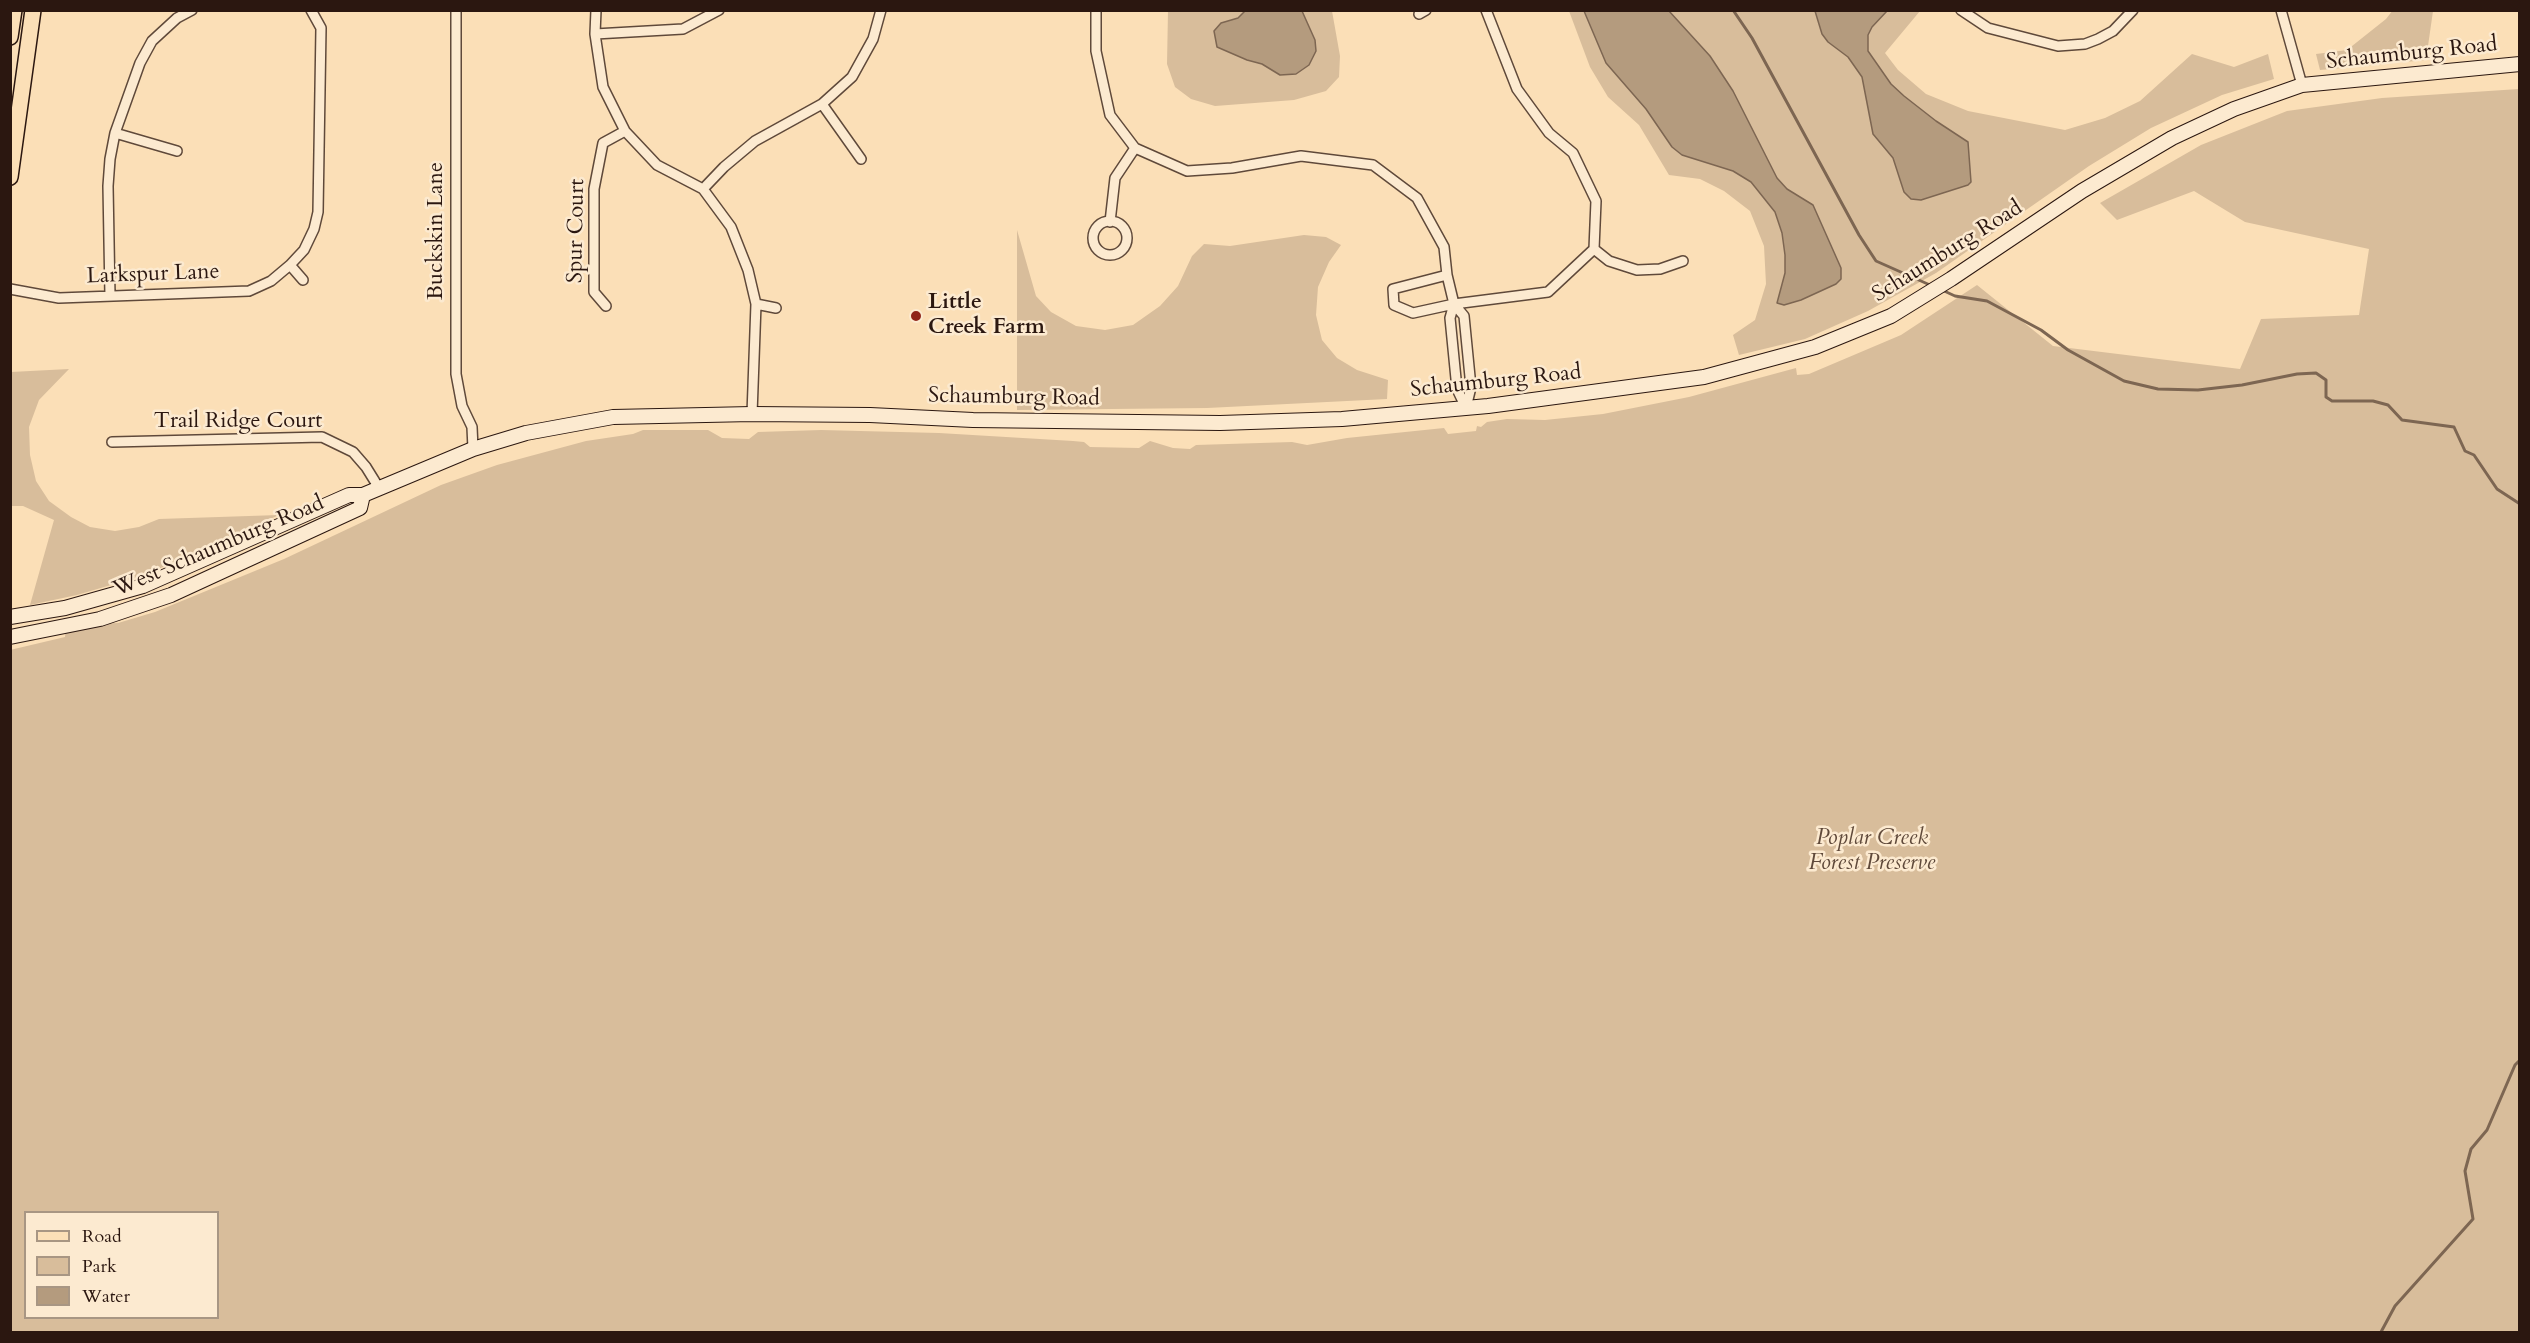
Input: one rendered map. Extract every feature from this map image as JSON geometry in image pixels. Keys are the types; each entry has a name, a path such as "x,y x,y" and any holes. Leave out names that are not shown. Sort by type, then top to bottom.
{"main road":[{"path":"10,38 14,10"},
{"path":"10,177 33,10"},
{"name":"Schaumburg Road","path":"412,473 473,449 526,433 613,417 752,414 1220,423 1342,419 1466,408 1704,377 1815,347 1891,316 2082,191 2172,138 2234,109 2302,85 2520,64"},
{"name":"West Schaumburg Road","path":"10,617 65,608 143,586 350,495 363,495 412,473"},
{"name":"West Schaumburg Road","path":"10,637 91,622 171,595 360,508 363,495"}],"street":[{"path":"110,296 108,186 115,133 133,80 152,41 177,18 192,10"},
{"name":"Larkspur Lane","path":"10,289 59,298 249,291 271,281 290,265 304,250 314,229 318,212 321,28 310,10"},
{"name":"Buckskin Lane","path":"456,10 456,374 462,406 472,427 473,449"},
{"path":"596,10 595,34 603,87 625,131 657,165 703,189 731,227 748,270 756,304 752,414"},
{"path":"595,34 683,28 719,10"},
{"path":"703,189 724,167 755,141 822,104 852,77 873,39 881,10"},
{"path":"1096,10 1096,51 1110,115 1135,148 1187,171 1232,168 1301,156 1373,165 1417,198 1444,247 1447,275 1454,304 1464,316 1472,387 1466,408"},
{"path":"1447,275 1393,289 1394,305 1413,313 1454,304 1548,292 1594,249 1596,201 1573,153 1549,133 1517,89 1486,10"},
{"path":"1961,10 1988,28 2058,46 2085,44 2098,39 2114,31 2133,10"},
{"path":"2281,10 2302,85"},
{"path":"822,104 861,159"},
{"name":"Spur Court","path":"606,306 594,292 594,189 603,143 625,131"},
{"path":"115,133 177,151"},
{"path":"1110,222 1115,178 1135,148"},
{"path":"1594,249 1609,261 1637,270 1660,269 1683,261"},
{"path":"290,265 303,280"},
{"path":"756,304 776,308"},
{"path":"1454,304 1450,318 1457,389 1466,408"},
{"name":"Trail Ridge Court","path":"112,442 322,437 344,447 360,458 379,488"}],"green space":[{"path":"2393,10 2433,11 2426,60 2320,70 2316,54 2347,50 2386,19"},
{"path":"1168,11 1332,11 1340,56 1339,77 1326,91 1294,100 1215,106 1191,99 1175,87 1167,64"},
{"path":"1569,11 1920,11 1885,53 1898,70 1926,94 1968,111 2065,130 2105,118 2140,101 2192,54 2234,67 2268,54 2274,79 2222,95 2151,128 2089,166 1936,273 1868,311 1805,339 1739,355 1733,335 1755,320 1766,284 1764,246 1750,211 1724,191 1700,179 1669,175 1639,125 1608,97 1590,67"},
{"name":"Poplar Creek Forest Preserve","path":"2519,89 2519,1332 11,1332 10,650 65,637 66,625 118,623 155,612 284,559 441,485 497,465 586,441 633,434 643,430 708,430 722,438 749,439 758,432 821,430 939,433 1084,442 1090,447 1139,448 1150,441 1173,448 1190,449 1196,445 1292,442 1307,445 1347,438 1444,428 1448,434 1476,431 1477,426 1481,427 1487,422 1507,419 1545,420 1603,414 1689,397 1796,368 1797,375 1809,374 1901,335 1977,285 2053,346 2240,369 2261,319 2359,315 2369,249 2245,222 2194,191 2117,220 2100,203 2201,145 2287,111 2382,98"},
{"path":"1017,230 1036,296 1051,312 1076,326 1105,330 1133,325 1160,306 1178,286 1192,256 1204,244 1230,246 1304,235 1326,237 1341,245 1329,262 1318,287 1316,315 1322,340 1337,358 1357,370 1388,380 1387,399 1207,408 1017,410"},
{"path":"69,369 39,400 29,427 30,455 36,481 49,501 71,517 90,527 115,531 139,527 159,519 279,515 145,575 77,595 30,605 54,520 23,506 11,506 11,372"}],"water":[{"path":"1245,11 1302,11 1315,40 1316,51 1309,65 1296,74 1280,75 1262,64 1217,47 1214,31 1221,23 1238,18"},
{"path":"1584,11 1669,11 1710,56 1733,91 1777,178 1787,189 1813,205 1841,268 1841,279 1836,284 1801,300 1784,305 1777,303 1785,273 1785,255 1782,233 1775,212 1751,182 1733,171 1682,155 1672,147 1646,109 1606,63"},
{"path":"1815,11 1887,11 1872,27 1868,35 1868,51 1891,84 1904,96 1968,142 1971,182 1968,185 1921,200 1911,199 1904,192 1893,158 1873,134 1862,77 1848,57 1828,42 1822,34"}],"waterway":[{"path":"1733,10 1752,38 1859,235 1876,261 1930,285"},
{"path":"1942,290 1955,296 1987,301 2041,330 2068,350 2124,381 2158,389 2198,390 2316,373 2326,380 2326,397 2332,401 2373,401 2388,405 2402,420 2454,427 2465,451 2474,455 2497,489 2520,504"},
{"path":"2381,1332 2395,1306 2473,1219 2465,1171 2471,1149 2487,1130 2515,1065 2520,1060"}],"place":[{"name":"Little Creek Farm","path":"916,316"}]}
